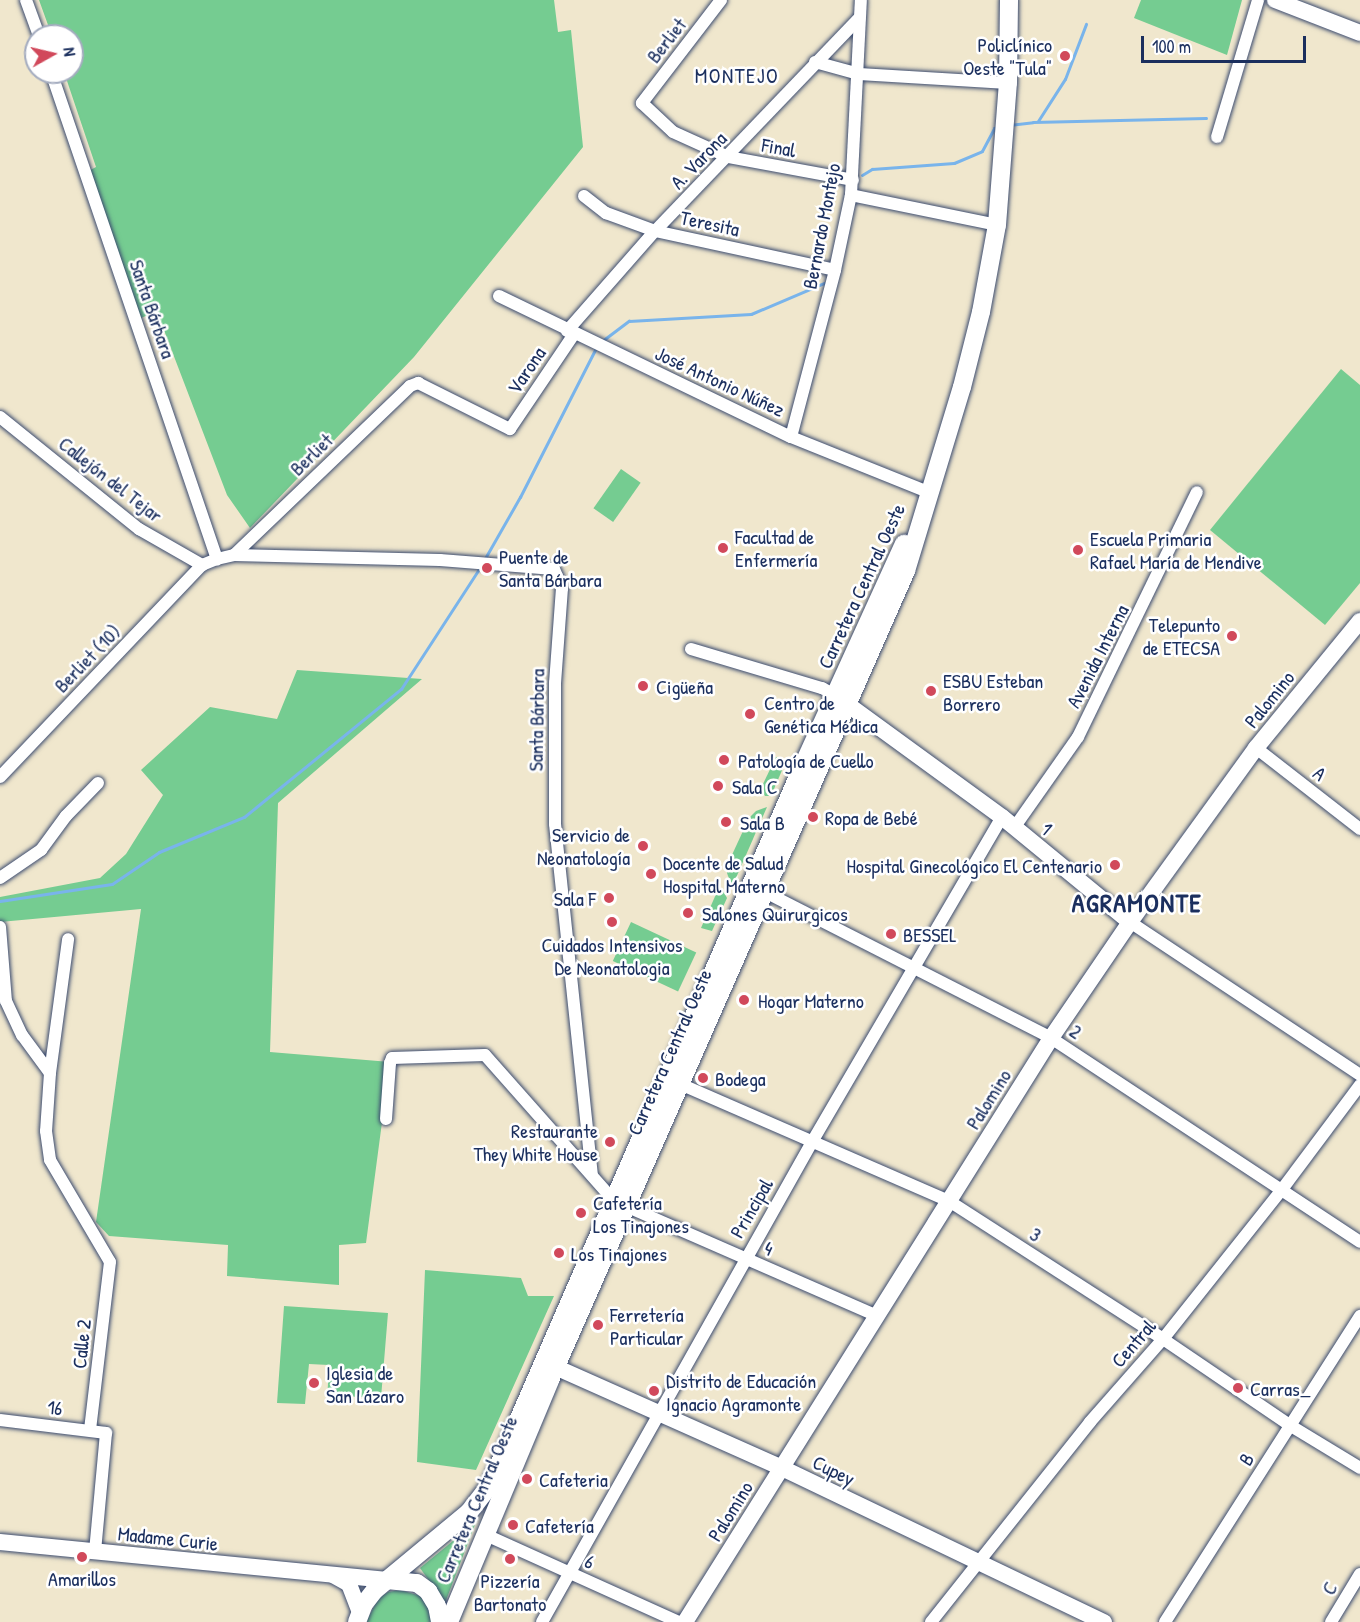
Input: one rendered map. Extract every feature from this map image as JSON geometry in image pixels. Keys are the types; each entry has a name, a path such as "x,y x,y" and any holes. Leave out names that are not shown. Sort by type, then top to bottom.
{"main road":[{"name":"Carretera Central Oeste","path":"358,1617 375,1590 480,1500 490,1485 550,1364 927,496 965,376 981,312 997,225 1008,83 1009,0"},
{"name":"Carretera Central Oeste","path":"449,1622 486,1535 550,1364"},
{"path":"409,1563 437,1606 440,1622"},
{"path":"387,1580 417,1583 428,1590"}],"street":[{"path":"26,0 35,24"},
{"name":"Berliet","path":"642,103 721,0"},
{"name":"Bernardo Montejo","path":"791,437 835,270 851,195 861,0"},
{"path":"1217,137 1257,0"},
{"path":"1275,0 1360,33"},
{"name":"A. Varona","path":"570,332 655,231 859,18"},
{"path":"815,62 859,74 1008,83"},
{"name":"Santa Bárbara","path":"55,84 217,559"},
{"name":"Final","path":"642,103 673,132 728,157 853,180"},
{"path":"851,195 997,225"},
{"name":"Teresita","path":"584,196 606,213 655,231 835,270"},
{"name":"José Antonio Núñez","path":"499,296 791,437 927,496"},
{"name":"Varona","path":"418,383 510,429 570,332"},
{"name":"Berliet","path":"234,555 410,386 418,383"},
{"name":"Callejón del Tejar","path":"0,417 139,529 202,565"},
{"name":"Avenida Interna","path":"1008,823 1078,737 1197,492"},
{"name":"Santa Bárbara","path":"202,565 234,555 460,562 554,569 562,588 555,683 555,824 592,1175"},
{"name":"Berliet (10)","path":"0,777 202,565"},
{"name":"Palomino","path":"685,1622 1051,1038 1130,922 1256,748 1360,621"},
{"name":"1","path":"691,649 822,688 840,698 1008,823 1130,922 1360,1076"},
{"name":"A","path":"1256,748 1360,829"},
{"path":"0,878 40,850 66,816 98,783"},
{"name":"Principal","path":"542,1622 658,1411 914,966 1008,823"},
{"name":"2","path":"757,888 914,966 1051,1038 1280,1192 1360,1242"},
{"path":"0,927 6,1001 22,1035 50,1073"},
{"path":"50,1073 68,939"},
{"path":"386,1119 392,1058 484,1055 620,1204"},
{"name":"Calle 2","path":"50,1073 46,1131 50,1160 110,1262 90,1430"},
{"name":"3","path":"673,1081 949,1201 1291,1426 1360,1468"},
{"name":"Central","path":"931,1622 1090,1422 1162,1339 1280,1192 1360,1085"},
{"name":"4","path":"620,1204 877,1316"},
{"name":"B","path":"1166,1622 1360,1316"},
{"name":"Cupey","path":"550,1364 782,1468 977,1564 1104,1622"},
{"name":"16","path":"0,1420 106,1433 95,1552"},
{"name":"6","path":"486,1535 679,1622"},
{"name":"Madame Curie","path":"0,1542 387,1580"},
{"name":"C","path":"1331,1622 1360,1574"},
{"path":"333,1575 349,1584 358,1617"}],"green space":[{"path":"39,0 554,0 558,32 571,30 583,147 414,357 250,528 227,495 157,312 135,320 81,175 96,167 68,84 84,84 84,24 48,24"},
{"path":"1141,0 1242,0 1227,55 1134,18"},
{"path":"1341,369 1360,385 1360,583 1325,625 1210,530"},
{"path":"621,469 641,483 613,522 593,508"},
{"path":"297,670 422,679 278,803 270,1052 390,1062 366,1243 339,1245 339,1285 227,1276 228,1245 109,1236 96,1222 141,909 0,922 0,897 100,878 126,854 163,795 141,770 210,707 277,719"},
{"path":"776,757 786,761 771,796 765,796 761,788"},
{"path":"767,807 732,887 727,873 731,857 749,818 756,811"},
{"path":"723,891 727,898 712,931 701,928 717,892"},
{"path":"631,922 696,952 678,991 613,961"},
{"path":"425,1270 521,1278 528,1296 554,1296 476,1470 417,1462"},
{"path":"284,1306 388,1313 381,1398 339,1396 337,1403 327,1402 329,1365 309,1364 305,1404 277,1403"},
{"path":"476,1522 445,1603 420,1568"},
{"path":"400,1590 421,1596 429,1604 434,1622 366,1622 378,1599 388,1592"}],"waterway":[{"path":"1038,121 1065,79 1086,24"},
{"path":"1010,125 1033,122 1206,118"},
{"path":"862,175 872,169 954,163 982,151 994,128 998,127"},
{"path":"602,341 629,321 751,314 824,283"},
{"path":"484,560 520,497 595,350"},
{"path":"0,901 112,884 159,852 244,817 401,689 481,566"}],"place":[{"name":"Policlínico Oeste \"Tula\"","path":"1065,56"},
{"name":"Facultad de Enfermería","path":"723,548"},
{"name":"Escuela Primaria Rafael María de Mendive","path":"1078,550"},
{"name":"Puente de Santa Bárbara","path":"487,568"},
{"name":"Telepunto de ETECSA","path":"1232,636"},
{"name":"Cigüeña","path":"643,686"},
{"name":"ESBU Esteban Borrero","path":"931,691"},
{"name":"Centro de Genética Médica","path":"750,714"},
{"name":"Patología de Cuello","path":"724,760"},
{"name":"Sala C","path":"718,786"},
{"name":"Ropa de Bebé","path":"813,817"},
{"name":"Sala B","path":"726,822"},
{"name":"Servicio de Neonatología","path":"643,846"},
{"name":"Hospital Ginecológico El Centenario","path":"1115,865"},
{"name":"Docente de Salud Hospital Materno","path":"651,874"},
{"name":"Sala F","path":"609,898"},
{"name":"Salones Quirurgicos","path":"688,913"},
{"name":"Cuidados Intensivos De Neonatologia","path":"612,922"},
{"name":"BESSEL","path":"891,934"},
{"name":"Hogar Materno","path":"744,1000"},
{"name":"Bodega","path":"703,1078"},
{"name":"Restaurante They White House","path":"610,1142"},
{"name":"Cafetería Los Tinajones","path":"581,1213"},
{"name":"Los Tinajones","path":"559,1253"},
{"name":"Ferretería Particular","path":"598,1325"},
{"name":"Iglesia de San Lázaro","path":"314,1383"},
{"name":"Carras_","path":"1238,1388"},
{"name":"Distrito de Educación Ignacio Agramonte","path":"654,1391"},
{"name":"Cafeteria","path":"527,1479"},
{"name":"Cafetería","path":"513,1525"},
{"name":"Amarillos","path":"82,1557"},
{"name":"Pizzería Bartonato","path":"510,1559"}],"district":[{"name":"MONTEJO","path":"737,76"},
{"name":"AGRAMONTE","path":"1137,903"}]}
